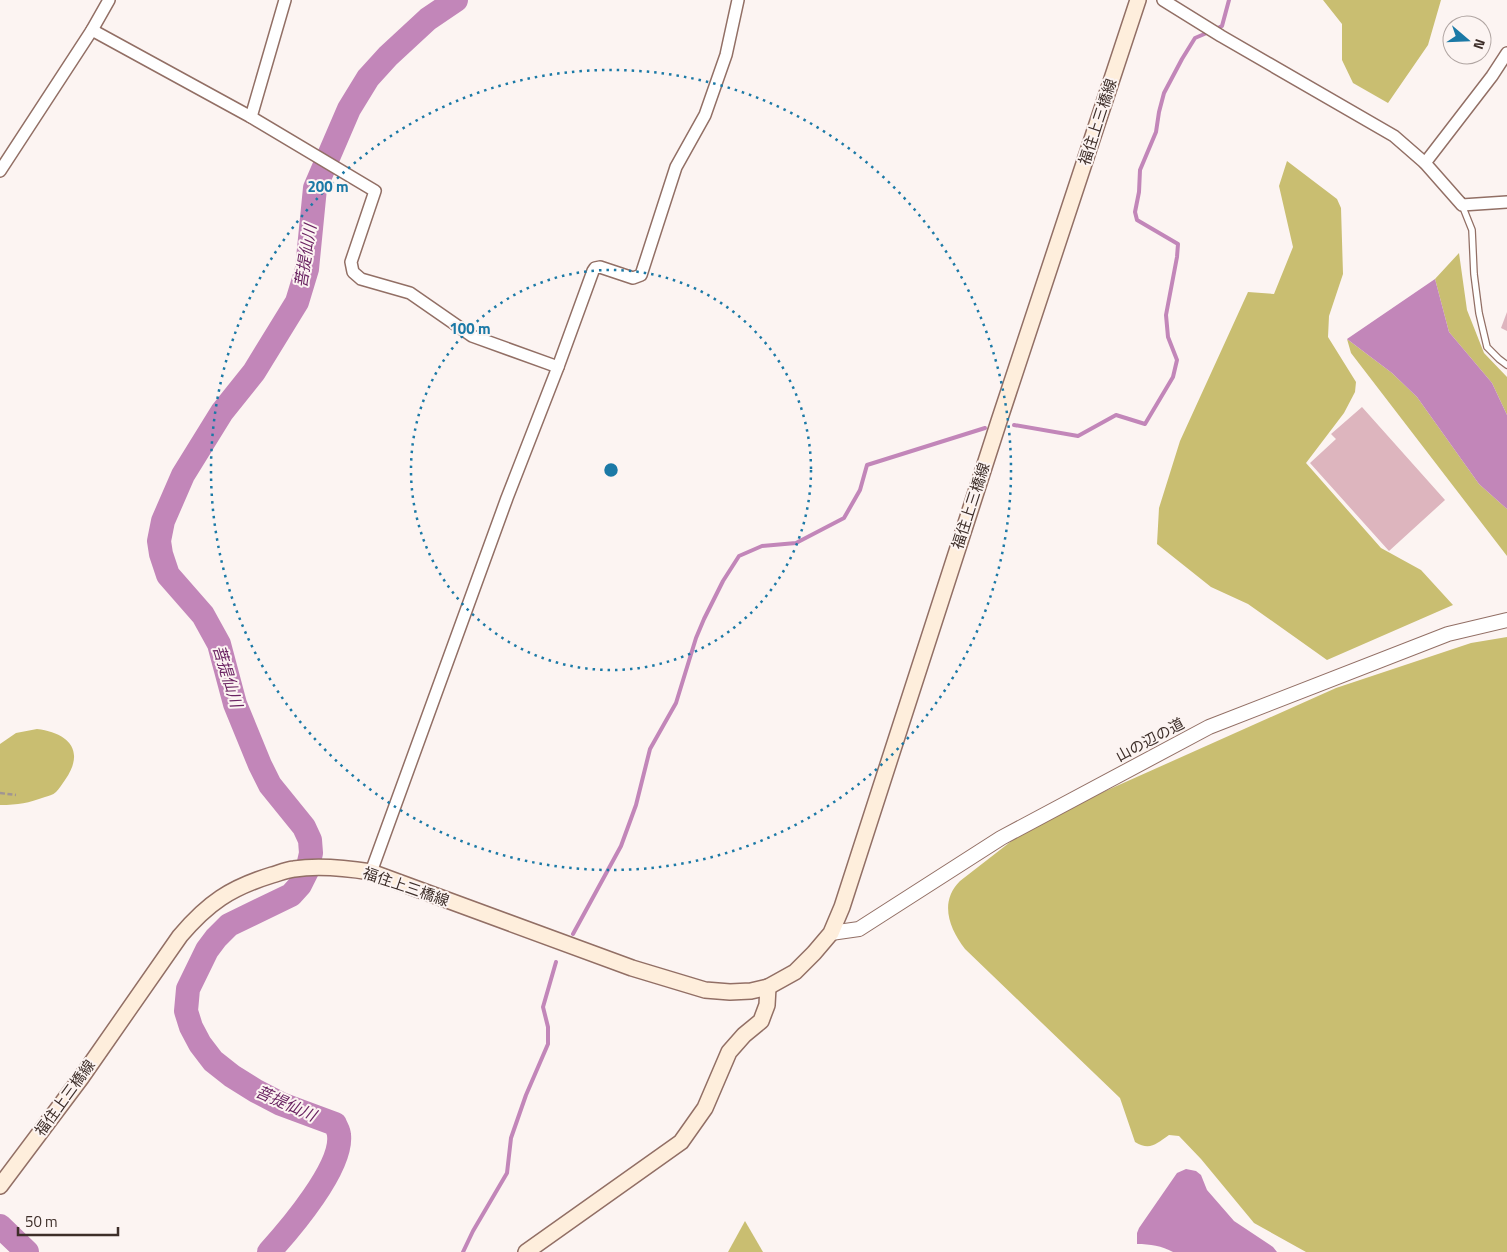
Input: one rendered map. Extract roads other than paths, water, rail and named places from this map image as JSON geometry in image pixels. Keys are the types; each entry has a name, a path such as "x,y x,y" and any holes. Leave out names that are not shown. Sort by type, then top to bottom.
{"main road":[{"name":"福住上三橋線","path":"0,1186 81,1078 180,936 197,916 222,896 256,880 293,869 323,867 371,872 574,948 705,990 751,991 768,987 794,972 814,953 831,933 842,907 998,421 1138,0"},
{"path":"526,1252 681,1142 704,1108 729,1052 761,1021 767,1005 768,987"}],"street":[{"path":"0,171 92,30 109,0"},
{"path":"251,117 285,0"},
{"path":"371,872 507,498 593,271 595,268 600,267 633,278 641,275 676,167 705,115 726,55 738,0"},
{"path":"1162,0 1220,36 1394,136 1425,163 1462,205 1507,202"},
{"path":"92,30 251,117 375,191 352,262 353,272 360,279 410,293 472,336 558,367"},
{"path":"1425,163 1492,76 1507,53"},
{"name":"山の辺の道","path":"831,933 859,929 1001,838 1209,727 1448,634 1507,620"}],"lane":[{"path":"1462,205 1472,230 1474,274 1479,313 1487,347 1507,365"}],"waterway":[{"name":"菩提仙川","path":"269,1252 289,1229 324,1180 333,1164 338,1148 339,1132 335,1124 281,1104 256,1091 213,1061 200,1044 191,1027 186,1011 188,989 207,950 229,925 291,895 300,885 307,871 311,853 310,840 304,827 270,785 235,704 219,644 203,615 168,575 159,541 163,521 183,475 222,412 254,372 297,302 307,269 315,188 349,109 368,78 388,56 428,19 456,0"},
{"path":"1216,29 1222,26 1229,0"},
{"path":"1014,425 1078,436 1116,415 1145,424 1173,377 1177,360 1168,337 1166,315 1178,244 1137,220 1135,212 1139,192 1140,170 1156,132 1164,93 1195,38 1209,32"},
{"path":"573,934 621,846 636,805 650,749 676,703 696,638 704,619 723,581 739,556 762,546 796,543 844,518 860,490 867,465 985,428"},
{"path":"463,1252 507,1173 511,1138 526,1095 548,1044 548,1027 543,1007 556,962"},
{"path":"0,1226 27,1252"}]}
